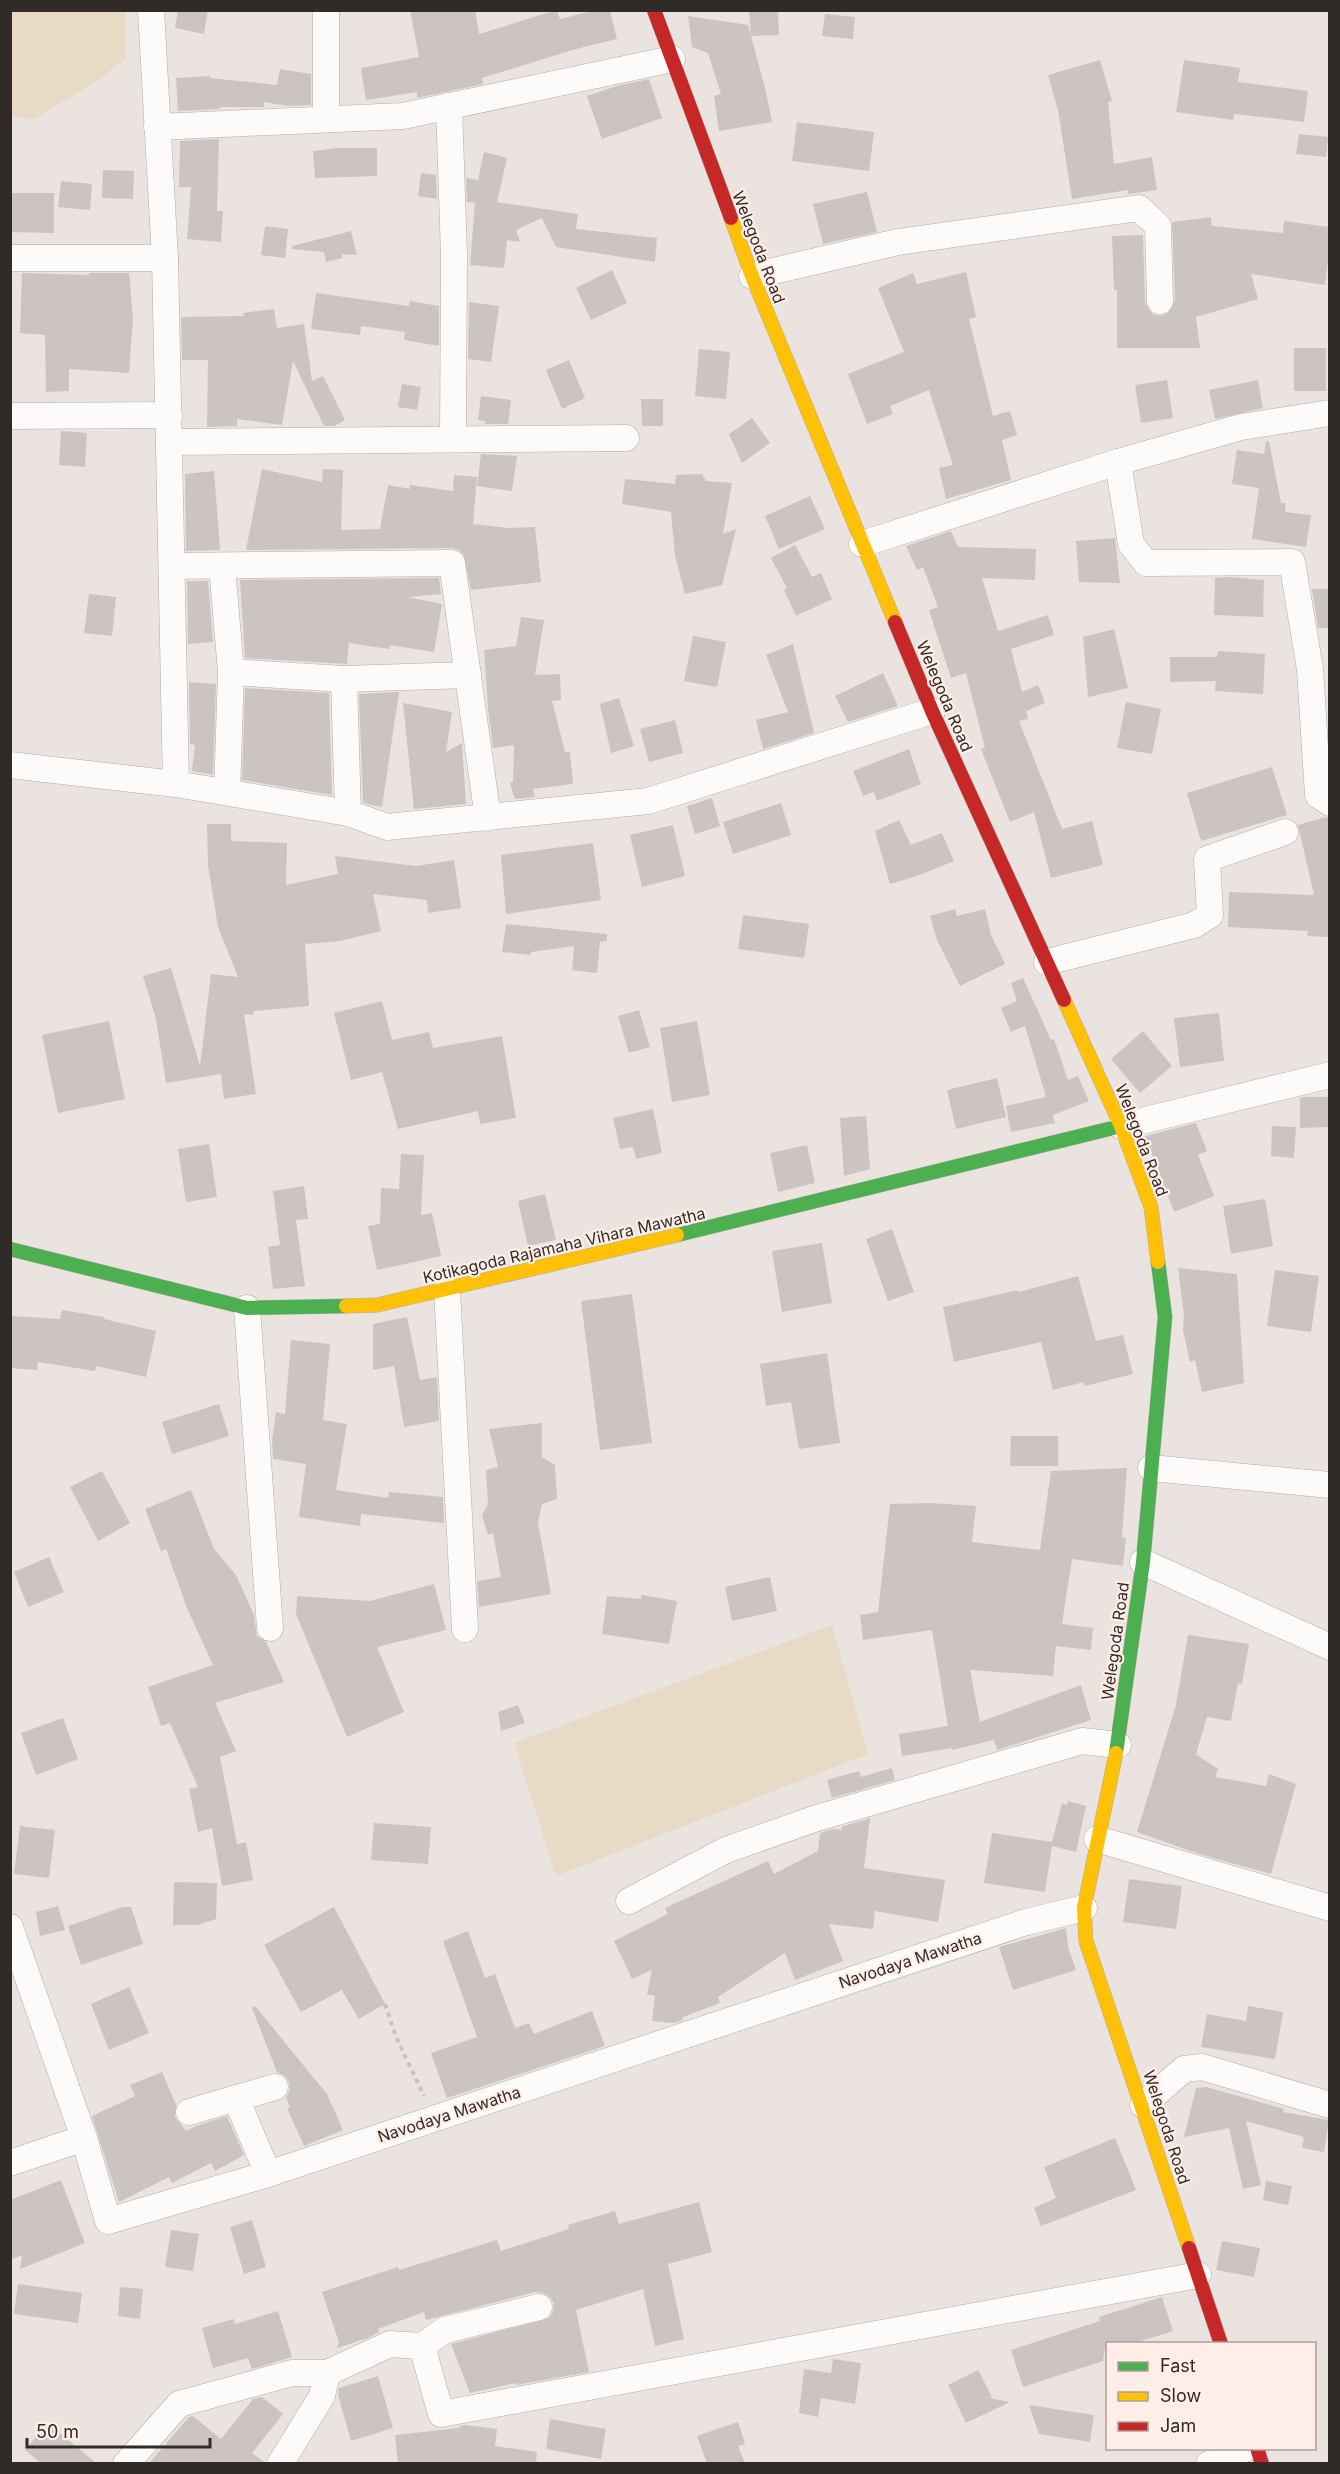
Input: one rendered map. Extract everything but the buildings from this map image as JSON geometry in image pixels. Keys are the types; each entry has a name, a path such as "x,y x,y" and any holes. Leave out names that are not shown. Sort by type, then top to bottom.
{"street":[{"path":"151,10 165,258 176,784"},
{"path":"326,10 326,119"},
{"name":"Welegoda Road","path":"654,10 752,276 862,544 932,711 1121,1126 1151,1207 1165,1317 1143,1562 1118,1745 1084,1908 1086,1941 1143,2105 1221,2342"},
{"path":"157,128 404,116 672,59"},
{"path":"449,106 454,255 453,439"},
{"path":"752,276 898,242 1139,208 1158,226 1160,301"},
{"path":"10,258 165,258"},
{"path":"862,544 1118,462 1241,427 1329,413"},
{"path":"10,416 169,415"},
{"path":"169,442 626,438"},
{"path":"1118,462 1131,544 1146,563 1292,562 1310,669 1317,795 1329,803"},
{"path":"172,566 452,563 488,818"},
{"path":"222,566 231,672 227,792"},
{"path":"231,672 344,679 468,675"},
{"path":"344,679 348,813"},
{"path":"10,765 227,792 348,813 387,827 648,801 932,711"},
{"path":"1047,962 1194,926 1210,915 1207,859 1285,832"},
{"path":"1121,1126 1329,1076"},
{"name":"Kotikagoda Rajamaha Vihara Mawatha","path":"10,1250 247,1308 377,1305 789,1209 1121,1126"},
{"path":"447,1290 465,1629"},
{"path":"247,1308 270,1628"},
{"path":"1151,1468 1329,1485"},
{"path":"1143,1562 1329,1647"},
{"path":"629,1901 726,1850 817,1818 1082,1741 1118,1745"},
{"path":"1097,1839 1329,1908"},
{"name":"Navodaya Mawatha","path":"10,1927 84,2138 108,2221 267,2174 1026,1922 1084,1908"},
{"path":"1143,2105 1184,2069 1202,2067 1329,2104"},
{"path":"189,2112 275,2087"},
{"path":"236,2098 267,2174"},
{"path":"10,2163 84,2138"},
{"path":"422,2346 441,2414 1198,2275"},
{"path":"126,2463 179,2404 292,2373 327,2373 390,2344 422,2346 445,2330 539,2307"},
{"path":"280,2463 322,2396 327,2373"},
{"path":"1209,2463 1242,2450"}],"path":[{"path":"386,2004 396,2037 434,2119"}],"shaded area":[{"path":"11,10 126,11 126,58 98,80 35,119 11,117"},
{"path":"832,1625 868,1754 556,1876 514,1743"}],"traffic: fast":[{"path":"677,1235 1121,1126"},
{"path":"10,1249 247,1308 346,1306"},
{"path":"1116,1753 1143,1562 1165,1317 1158,1262"}],"traffic: slow":[{"path":"731,218 752,276 895,622"},
{"path":"1064,1000 1121,1126 1151,1207 1158,1262"},
{"path":"346,1306 377,1305 677,1235"},
{"path":"1116,1753 1084,1908 1086,1941 1189,2248"}],"traffic: jam":[{"path":"654,10 731,218"},
{"path":"895,622 932,711 1064,1000"},
{"path":"1189,2248 1220,2342"},
{"path":"1258,2450 1262,2464"}]}
